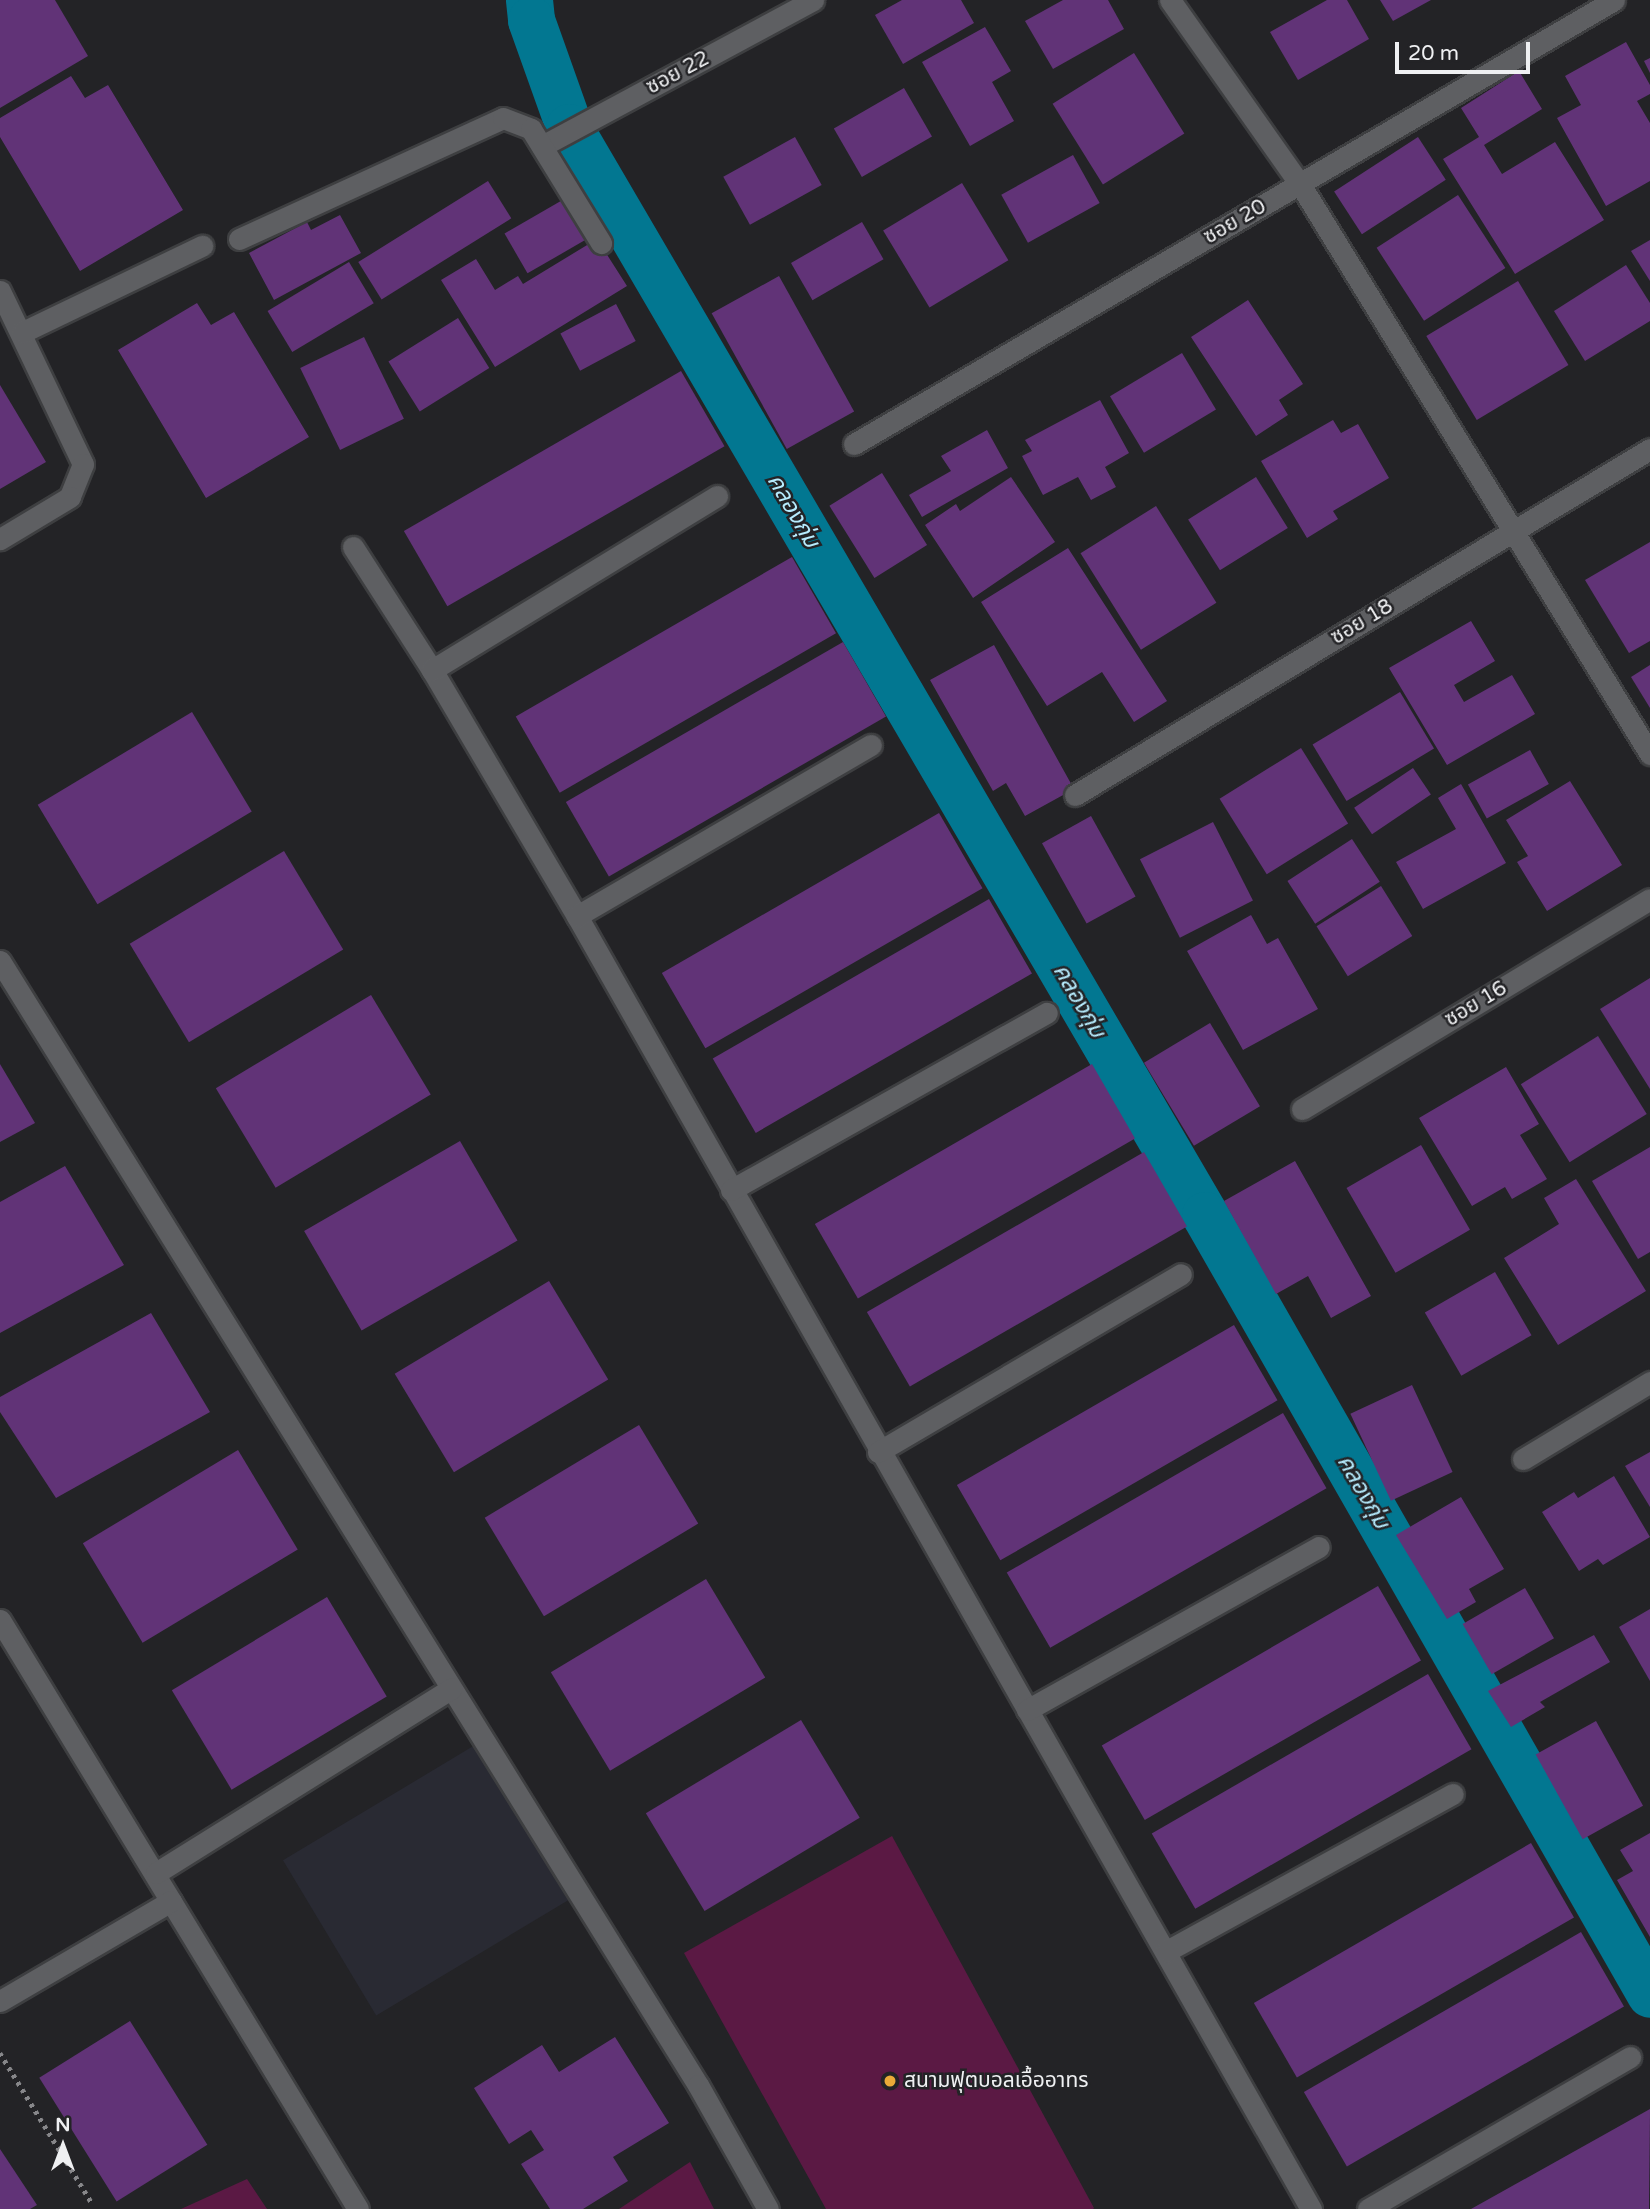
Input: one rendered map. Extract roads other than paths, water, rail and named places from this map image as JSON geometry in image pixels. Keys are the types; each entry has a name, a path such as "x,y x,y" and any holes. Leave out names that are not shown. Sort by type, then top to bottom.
{"street":[{"name":"ซอย 22","path":"547,144 813,0"},
{"path":"1170,0 1300,184 1515,529 1650,754"},
{"name":"ซอย 20","path":"855,444 1614,0"},
{"path":"239,239 503,118 531,129 547,144 601,243"},
{"path":"23,332 202,246"},
{"path":"0,291 23,332 83,464 71,497 0,539"},
{"name":"ซอย 18","path":"1076,795 1650,449"},
{"path":"432,670 717,496"},
{"path":"354,547 432,670 577,916 878,1452 1167,1951 1311,2209"},
{"path":"577,916 871,745"},
{"name":"ซอย 16","path":"1302,1109 1650,899"},
{"path":"0,961 698,2085 768,2209"},
{"path":"730,1190 1047,1013"},
{"path":"878,1452 1181,1274"},
{"path":"1523,1460 1650,1382"},
{"path":"1027,1710 1319,1548"},
{"path":"0,1620 358,2209"},
{"path":"156,1873 451,1689"},
{"path":"1167,1951 1453,1794"},
{"path":"0,2001 171,1901"},
{"path":"1368,2209 1630,2057"}],"waterway":[{"name":"คลองกุ่ม","path":"529,0 531,20 569,127 1205,1215 1650,1994"}],"place":[{"name":"สนามฟุตบอลเอื้ออาทร","path":"890,2081"}]}
